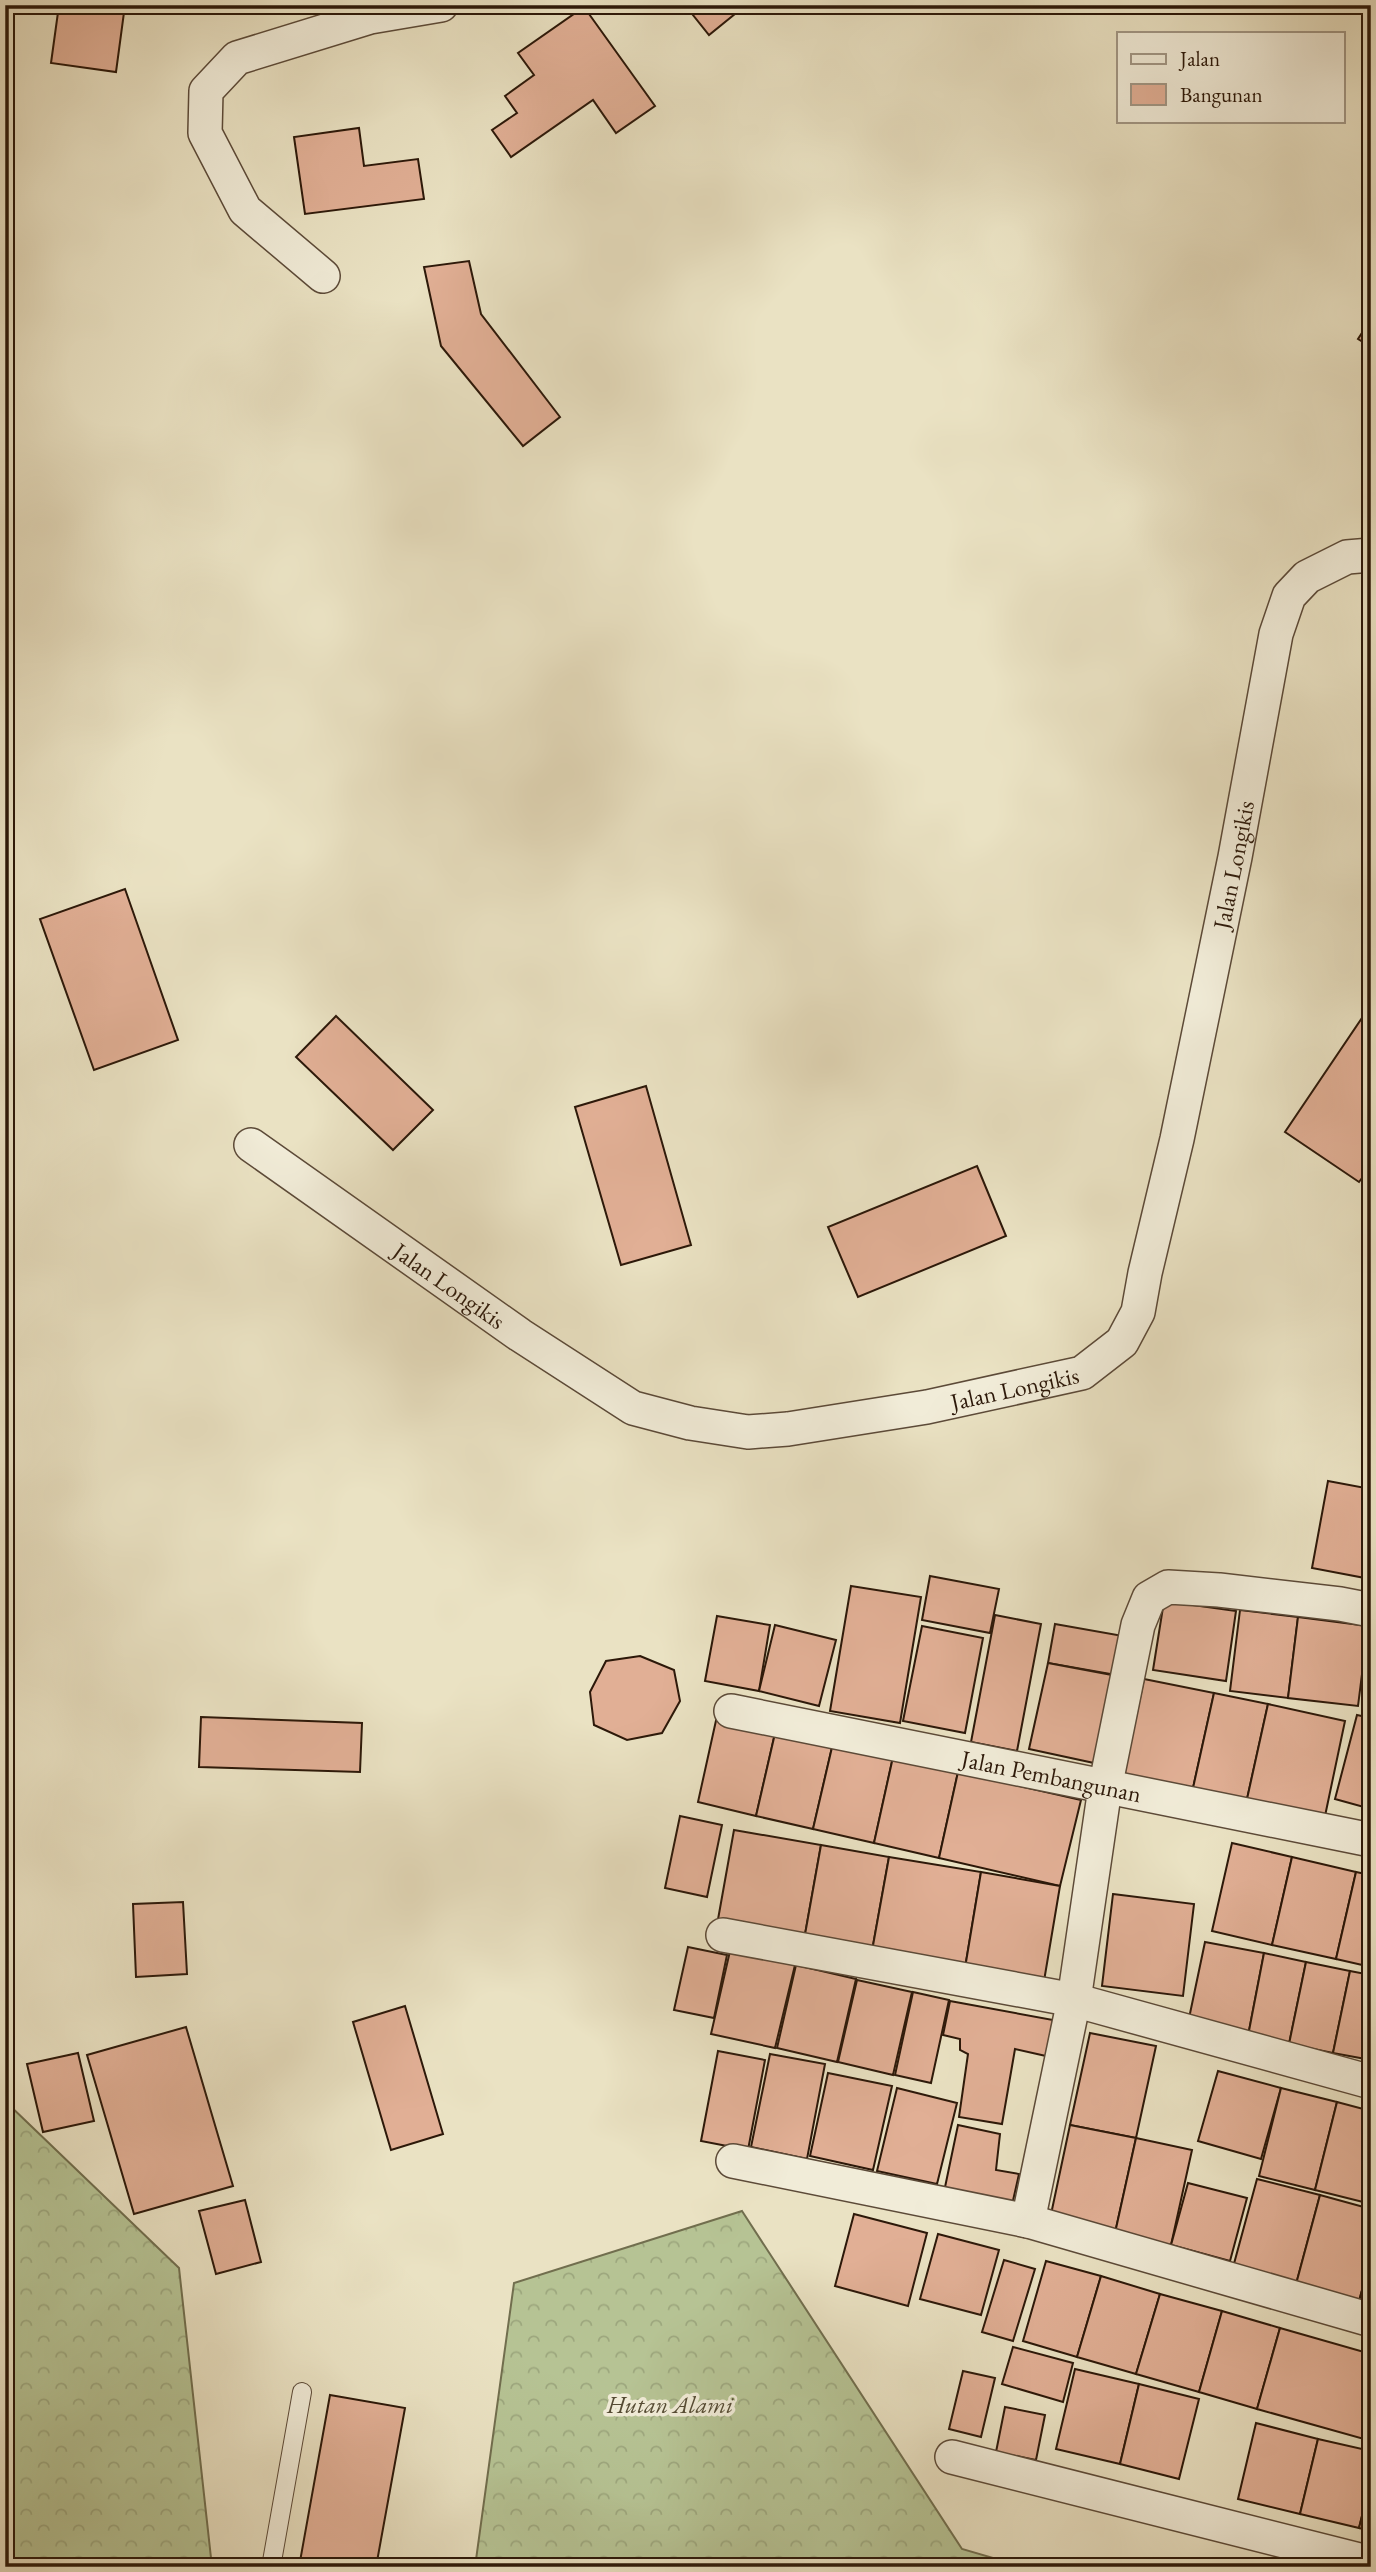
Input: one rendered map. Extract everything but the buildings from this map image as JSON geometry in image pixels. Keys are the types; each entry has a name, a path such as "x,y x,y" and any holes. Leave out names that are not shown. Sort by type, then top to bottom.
{"street":[{"path":"323,276 245,211 205,133 206,91 237,58 370,17 441,5"},
{"name":"Jalan Longikis","path":"251,1145 520,1335 633,1408 690,1423 748,1432 788,1429 927,1407 1082,1373 1122,1342 1138,1312 1235,857 1276,634 1289,596 1307,576 1347,557 1371,555"},
{"path":"1028,2221 1074,2000 1105,1788 1138,1625 1149,1598 1168,1587 1219,1590 1371,1610"},
{"name":"Jalan Pembangunan","path":"732,1711 1371,1840"},
{"path":"723,1935 1074,2000 1371,2082"},
{"path":"733,2161 1028,2221 1371,2320"},
{"path":"952,2457 1371,2563"}],"lane":[{"path":"271,2567 302,2392"}],"green space":[{"path":"5,2101 179,2268 212,2567 5,2567"},
{"name":"Hutan Alami","path":"742,2211 962,2549 1024,2567 475,2567 514,2283"}]}
